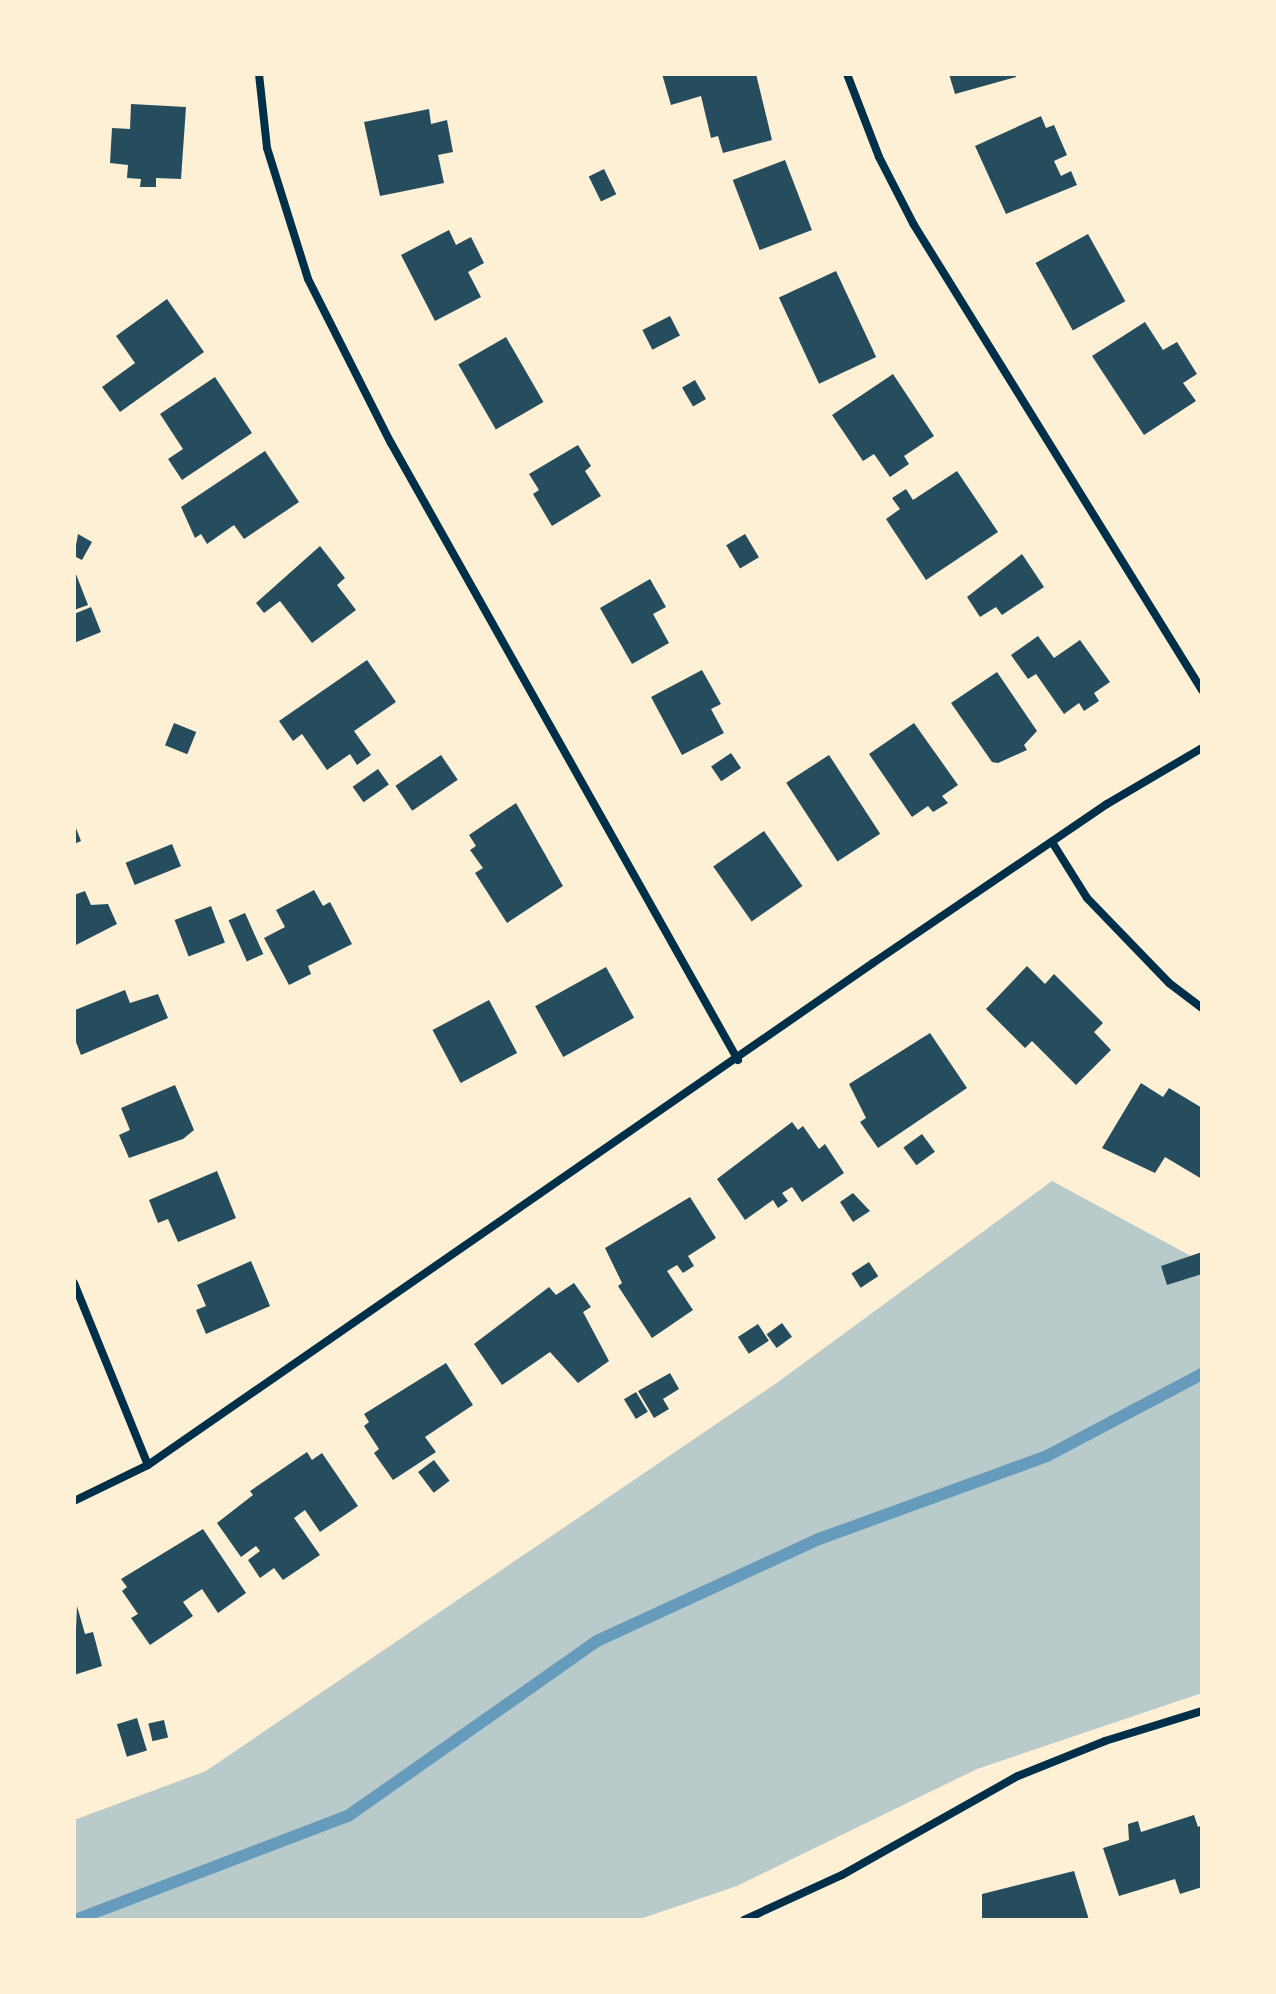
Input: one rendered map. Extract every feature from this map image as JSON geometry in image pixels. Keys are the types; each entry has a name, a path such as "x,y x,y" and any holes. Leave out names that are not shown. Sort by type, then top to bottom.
{"street":[{"path":"259,74 275,184 308,279 391,443 738,1060"},
{"path":"847,74 879,157 914,225 1202,690"},
{"path":"74,1501 148,1465 1052,842 1202,748"},
{"path":"1052,842 1087,898 1169,983 1202,1008"},
{"path":"74,1283 148,1465"},
{"path":"744,1920 842,1875 1030,1770 1202,1711"}],"shaded area":[{"path":"1052,1181 1202,1262 1202,1693 977,1769 737,1886 637,1920 74,1920 74,1820 206,1771 778,1382"}],"building":[{"path":"662,74 756,74 772,140 723,153 718,136 711,138 701,96 671,105"},
{"path":"949,74 1015,74 1016,77 955,94"},
{"path":"131,104 186,107 181,179 156,178 156,187 140,187 141,179 127,178 128,165 110,163 112,128 130,129"},
{"path":"429,109 431,124 447,120 453,152 438,155 444,183 380,196 364,122"},
{"path":"1041,116 1046,128 1054,125 1067,155 1054,161 1061,176 1071,171 1077,185 1006,214 975,146"},
{"path":"785,160 812,230 760,250 733,180"},
{"path":"604,169 616,194 601,202 589,176"},
{"path":"449,230 456,245 471,237 484,263 468,272 481,297 435,321 401,255"},
{"path":"1088,234 1125,301 1073,330 1036,263"},
{"path":"836,271 876,357 819,384 779,298"},
{"path":"167,299 204,352 120,412 102,387 135,363 116,336"},
{"path":"670,316 680,336 652,350 642,330"},
{"path":"1145,322 1163,350 1177,342 1197,374 1183,383 1196,401 1144,435 1092,356"},
{"path":"506,337 544,402 496,429 458,364"},
{"path":"893,374 934,436 904,456 909,464 890,477 874,454 863,461 832,415"},
{"path":"215,377 252,433 182,480 168,459 183,449 160,414"},
{"path":"695,380 706,399 693,407 682,388"},
{"path":"578,445 591,466 585,471 601,496 552,526 533,494 539,490 529,474"},
{"path":"265,451 299,502 244,539 234,525 207,544 201,534 195,538 181,507"},
{"path":"957,471 998,532 926,580 886,519 900,509 892,498 906,489 913,500"},
{"path":"78,534 92,542 82,560 74,556"},
{"path":"745,534 759,557 740,568 726,545"},
{"path":"320,546 345,578 337,585 356,610 312,643 280,601 264,613 256,603"},
{"path":"1022,554 1044,587 1002,615 996,607 980,617 967,597"},
{"path":"74,569 88,605 74,610"},
{"path":"650,579 666,607 653,614 669,643 632,664 600,608"},
{"path":"91,607 101,632 74,643 74,614"},
{"path":"1038,636 1054,658 1080,640 1110,682 1094,693 1099,701 1084,711 1079,703 1064,714 1036,674 1028,679 1011,655"},
{"path":"367,660 396,702 354,731 371,755 357,765 350,754 327,770 302,734 293,741 279,721"},
{"path":"702,670 721,704 711,709 724,733 682,755 651,697"},
{"path":"997,672 1037,731 1024,745 1027,750 998,763 992,762 951,703"},
{"path":"174,723 196,732 187,754 165,745"},
{"path":"914,723 958,785 942,796 948,803 933,812 928,806 912,817 869,754"},
{"path":"731,753 741,768 721,781 711,766"},
{"path":"441,755 458,780 412,811 395,786"},
{"path":"829,755 880,834 837,862 786,783"},
{"path":"378,769 389,785 364,802 353,787"},
{"path":"516,803 563,886 507,923 475,873 483,868 470,850 476,846 469,835"},
{"path":"74,823 81,841 74,844"},
{"path":"764,831 802,886 752,921 713,867"},
{"path":"172,844 181,866 135,885 126,863"},
{"path":"314,890 323,906 330,902 352,944 308,966 311,974 289,985 264,938 285,927 276,910"},
{"path":"85,891 91,905 108,904 117,924 74,946 74,895"},
{"path":"211,906 225,942 189,956 175,920"},
{"path":"245,913 263,954 247,961 229,920"},
{"path":"1027,966 1045,984 1054,974 1103,1023 1094,1032 1111,1050 1076,1085 1032,1041 1025,1048 986,1009"},
{"path":"606,967 634,1018 563,1057 535,1006"},
{"path":"125,990 130,1003 158,994 168,1018 81,1055 74,1037 75,1010"},
{"path":"489,1000 517,1053 461,1083 432,1030"},
{"path":"930,1033 967,1088 878,1148 860,1122 866,1118 849,1084"},
{"path":"1141,1083 1163,1097 1169,1088 1202,1108 1202,1179 1165,1157 1155,1173 1102,1148"},
{"path":"175,1085 194,1130 183,1139 129,1158 119,1135 130,1130 121,1108"},
{"path":"792,1122 798,1130 803,1126 819,1149 825,1144 844,1173 802,1202 792,1187 782,1193 788,1201 778,1208 773,1200 745,1220 717,1179"},
{"path":"922,1134 935,1152 916,1165 903,1148"},
{"path":"217,1171 236,1218 178,1242 168,1219 158,1223 149,1200"},
{"path":"853,1193 870,1211 853,1222 840,1202"},
{"path":"690,1197 716,1238 688,1256 694,1266 683,1273 677,1265 667,1271 693,1310 652,1338 618,1286 622,1283 605,1248"},
{"path":"1202,1252 1202,1274 1167,1285 1161,1266"},
{"path":"251,1261 270,1306 206,1334 196,1310 206,1306 197,1285"},
{"path":"869,1262 878,1276 861,1288 851,1273"},
{"path":"574,1283 591,1307 583,1312 609,1361 578,1383 550,1352 502,1385 474,1344 549,1287 556,1295"},
{"path":"782,1323 792,1337 777,1348 767,1334"},
{"path":"758,1324 769,1341 749,1354 738,1337"},
{"path":"446,1363 473,1405 425,1437 436,1452 393,1480 374,1453 379,1449 364,1426 369,1422 364,1414"},
{"path":"670,1373 679,1389 663,1399 669,1409 654,1418 638,1391"},
{"path":"636,1392 648,1412 636,1419 624,1399"},
{"path":"307,1452 312,1460 322,1453 358,1506 320,1532 305,1510 294,1518 320,1555 283,1580 274,1568 260,1578 248,1560 260,1551 256,1546 241,1557 217,1523 253,1495 250,1491"},
{"path":"434,1460 450,1481 434,1493 418,1472"},
{"path":"203,1529 246,1593 218,1613 202,1589 183,1602 193,1616 150,1645 131,1618 138,1614 122,1591 127,1587 121,1579"},
{"path":"77,1606 85,1634 93,1632 102,1666 74,1675"},
{"path":"137,1718 147,1751 127,1757 117,1724"},
{"path":"164,1720 168,1738 152,1741 148,1724"},
{"path":"1194,1815 1198,1827 1202,1825 1202,1887 1180,1894 1175,1879 1119,1896 1103,1848 1129,1840 1128,1824 1138,1821 1141,1832"},
{"path":"1074,1871 1089,1920 982,1920 982,1894"}],"waterway":[{"path":"75,1920 348,1816 597,1641 819,1539 1047,1456 1202,1374"}]}
